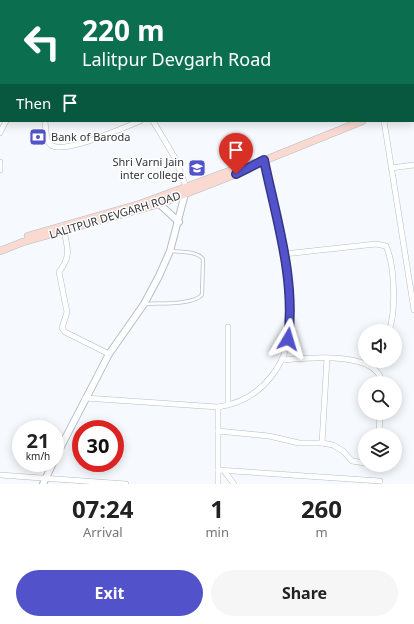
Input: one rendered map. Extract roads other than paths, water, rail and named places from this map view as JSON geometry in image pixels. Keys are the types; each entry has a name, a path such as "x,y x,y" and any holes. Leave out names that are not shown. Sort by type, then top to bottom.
{"main road":[{"name":"LALITPUR DEVGARH ROAD","path":"0,251 157,202 249,169 261,162 360,122"},
{"path":"0,246 157,202"}],"street":[{"path":"45,122 49,143 52,146 60,148 93,139 137,122"},
{"path":"64,441 109,354 144,304 170,251 186,191 175,158 154,122"},
{"path":"384,122 414,310"},
{"path":"0,162 0,170"},
{"path":"86,398 218,407 248,398 258,391 273,375 282,360 288,339 291,319 284,254 261,162"},
{"path":"391,168 414,165"},
{"path":"157,202 178,222"},
{"path":"64,231 69,251 66,261 59,272 67,312 62,328 65,332 109,354"},
{"path":"284,254 376,244 386,246 390,259 394,299 392,324"},
{"path":"228,327 228,405"},
{"path":"282,360 327,358 358,361"},
{"path":"322,443 327,358"},
{"path":"373,368 380,376"},
{"path":"218,407 218,484"},
{"path":"218,431 269,436 299,443 322,443 339,448 352,462 358,462"},
{"path":"218,470 380,481"},
{"path":"224,471 234,484"},
{"path":"44,482 49,472"},
{"path":"0,475 44,482 126,484"}],"lane":[{"path":"144,304 195,300 202,295 203,259 201,256 170,251"}],"place":[{"name":"Bank of Baroda","path":"38,137"},
{"name":"Shri Varni Jain inter college","path":"197,168"}]}
